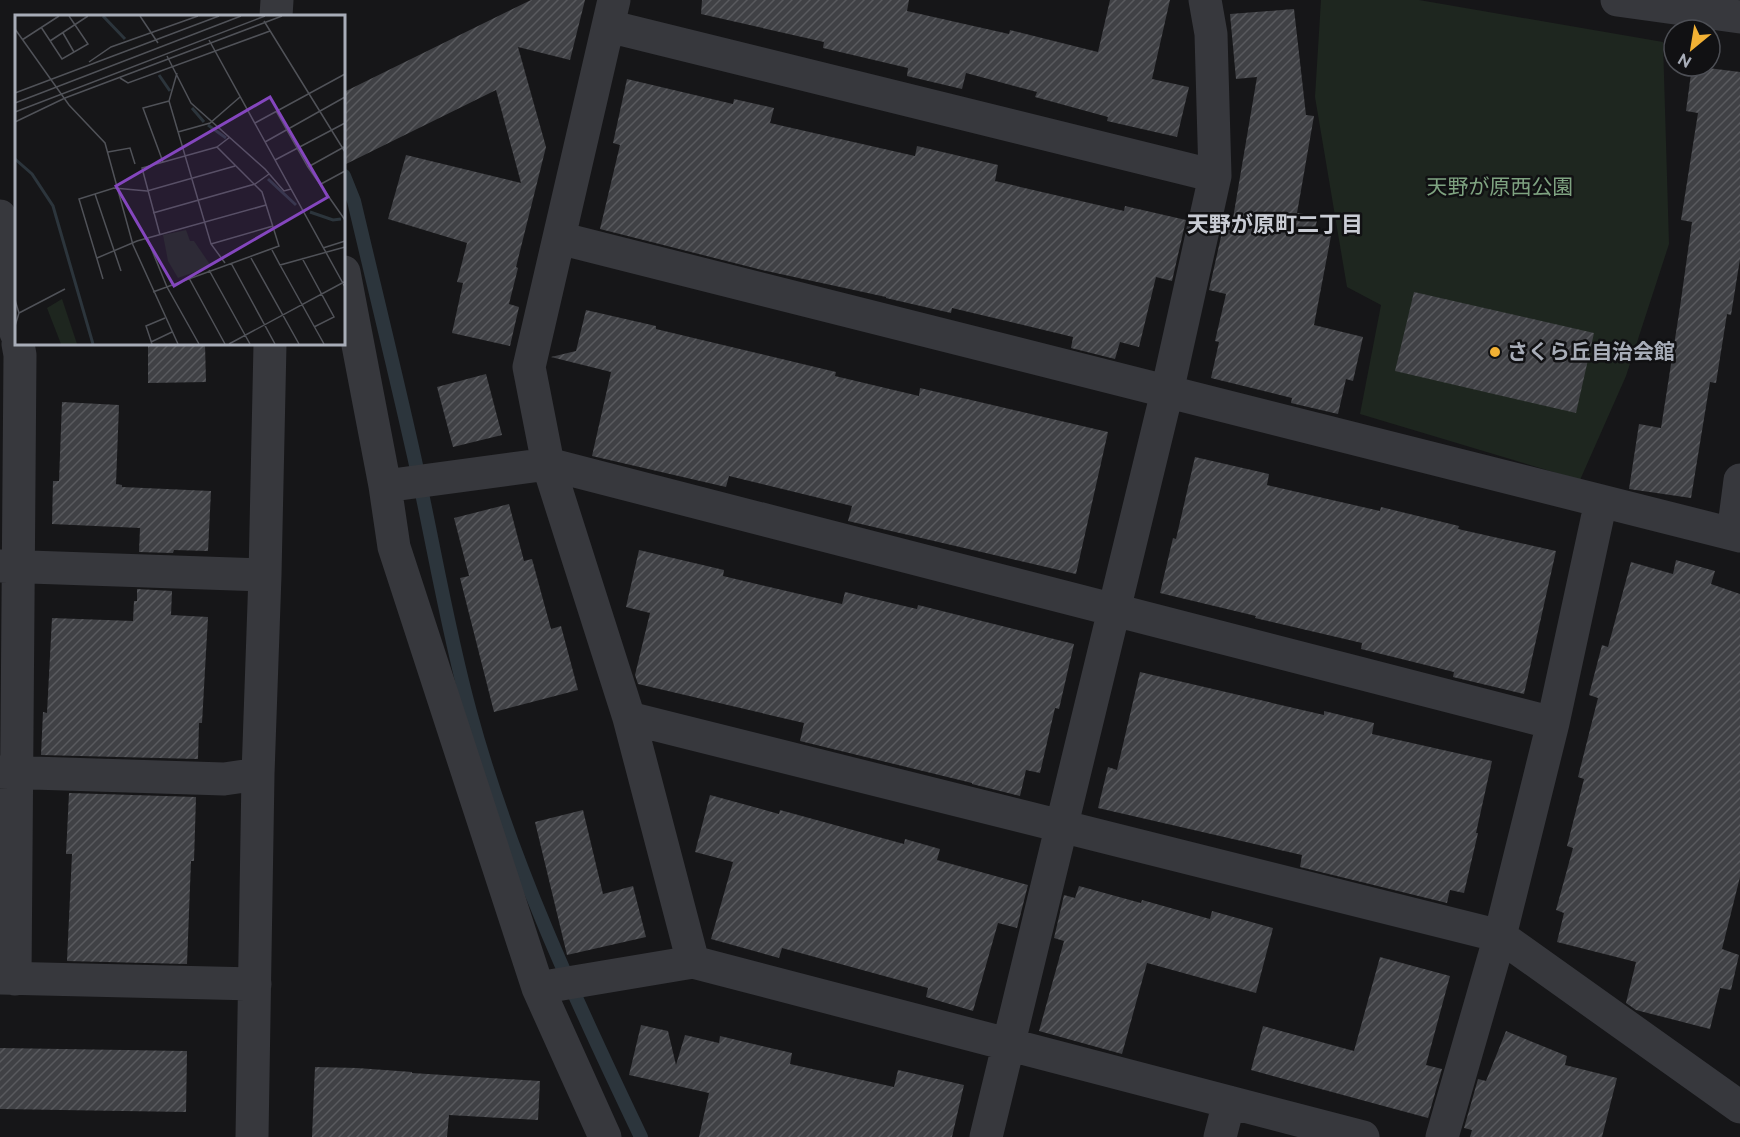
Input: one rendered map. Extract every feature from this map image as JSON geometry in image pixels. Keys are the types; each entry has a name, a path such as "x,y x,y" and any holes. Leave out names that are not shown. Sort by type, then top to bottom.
{"street":[{"path":"276,15 277,0"},
{"path":"986,1137 1167,392 1215,176 1211,34 1205,0"},
{"path":"1617,0 1740,17"},
{"path":"693,962 630,718 548,464 529,368 611,13 1215,176"},
{"path":"0,216 14,346 9,566 7,978 255,984"},
{"path":"559,238 1736,535 1740,480"},
{"path":"345,277 385,486 394,547 538,988 605,1137"},
{"path":"252,1137 258,774 270,345"},
{"path":"385,486 548,464 1553,723"},
{"path":"1442,1137 1500,936 1553,723 1601,501"},
{"path":"9,566 265,575"},
{"path":"630,718 1500,936 1740,1107"},
{"path":"8,772 224,778 258,774"},
{"path":"538,988 693,962 1363,1137"},
{"path":"1220,1137 1228,1102"}],"green space":[{"name":"天野が原西公園","path":"1321,0 1419,0 1662,42 1669,244 1626,376 1580,480 1360,414 1381,305 1347,287 1315,97"}],"building":[{"path":"531,0 585,0 570,60 518,47 546,147 509,304 519,307 510,346 452,333 463,283 457,282 467,243 388,219 406,155 521,183 496,90 345,165 345,92"},
{"path":"702,0 909,0 907,11 1009,34 1010,30 1098,52 1110,0 1170,0 1152,79 1189,87 1177,137 1107,121 1108,117 1035,97 1037,92 966,73 962,89 907,76 908,68 823,48 824,42 701,14"},
{"path":"1294,9 1306,115 1314,116 1297,213 1318,216 1314,233 1331,236 1314,325 1363,337 1353,381 1346,379 1338,414 1291,403 1292,398 1211,378 1219,342 1215,341 1226,294 1209,290 1223,228 1231,230 1257,77 1236,79 1230,14"},
{"path":"1722,70 1740,72 1740,259 1731,315 1727,314 1716,383 1710,382 1691,498 1629,489 1639,424 1661,428 1680,307 1692,222 1681,220 1698,113 1686,111 1690,78 1722,78"},
{"path":"627,79 733,104 734,99 774,108 770,123 915,156 917,146 998,165 995,181 1124,211 1125,206 1186,220 1172,281 1156,277 1139,347 1120,342 1115,359 1071,348 1073,337 952,308 951,313 762,270 600,229 620,145 613,143"},
{"name":"さくら丘自治会館","path":"1414,292 1594,333 1576,413 1395,371"},
{"path":"586,310 836,372 835,376 919,396 920,388 1108,432 1076,574 848,521 852,506 729,476 726,487 592,456 611,372 551,357 576,351"},
{"path":"148,345 205,345 206,382 148,383"},
{"path":"486,374 502,435 453,447 437,387"},
{"path":"62,402 119,405 116,484 122,487 211,491 208,551 139,552 140,528 52,524 53,481 59,481"},
{"path":"1195,457 1269,474 1267,485 1380,511 1381,507 1459,526 1458,529 1556,551 1524,694 1453,677 1454,672 1361,649 1362,643 1160,593 1173,538 1176,539"},
{"path":"509,504 524,561 532,559 551,629 561,626 578,690 494,712 460,578 469,576 454,518"},
{"path":"639,550 724,570 723,576 842,604 845,592 917,609 918,605 1074,644 1059,709 1055,708 1040,773 1026,770 1020,796 800,741 804,723 638,684 635,675 650,613 626,607"},
{"path":"1676,560 1715,571 1711,584 1740,594 1740,877 1722,949 1739,955 1731,990 1720,988 1710,1029 1636,1010 1626,1003 1636,962 1557,942 1564,913 1556,910 1573,848 1567,846 1584,779 1578,777 1598,698 1589,695 1602,645 1608,647 1631,562 1673,574"},
{"path":"137,589 172,591 171,615 208,617 198,759 41,755 43,712 47,713 52,618 133,621"},
{"path":"1140,672 1324,715 1324,711 1374,723 1372,734 1492,761 1464,893 1450,890 1447,903 1300,867 1302,855 1098,808 1108,767 1117,770"},
{"path":"69,793 196,797 187,964 67,961 72,854 66,854"},
{"path":"710,795 779,814 780,810 904,844 905,839 940,849 937,860 1028,885 1017,928 998,923 973,1011 926,997 928,988 782,948 779,958 711,939 733,862 695,852"},
{"path":"583,810 603,894 633,886 646,937 567,955 535,822"},
{"path":"1079,886 1141,903 1142,900 1210,919 1212,911 1273,928 1256,993 1147,963 1122,1054 1039,1031 1064,941 1054,938 1064,895 1075,898"},
{"path":"1380,957 1450,976 1426,1065 1442,1069 1428,1118 1251,1070 1263,1026 1354,1051"},
{"path":"641,1025 668,1031 676,1065 685,1035 719,1043 720,1036 792,1053 790,1064 894,1087 898,1070 964,1085 952,1137 699,1137 709,1093 629,1075"},
{"path":"1506,1031 1567,1056 1565,1065 1617,1078 1602,1137 1470,1137 1472,1130 1464,1128 1478,1079 1486,1081"},
{"path":"0,1048 187,1051 186,1112 0,1109"},
{"path":"315,1067 540,1081 538,1120 449,1115 447,1137 312,1137"}],"waterway":[{"path":"345,178 354,201 414,456 454,649 486,767 524,875 568,981 641,1137"}],"place":[{"name":"さくら丘自治会館","path":"1495,352"}],"district":[{"name":"天野が原町二丁目","path":"1275,224"}]}
